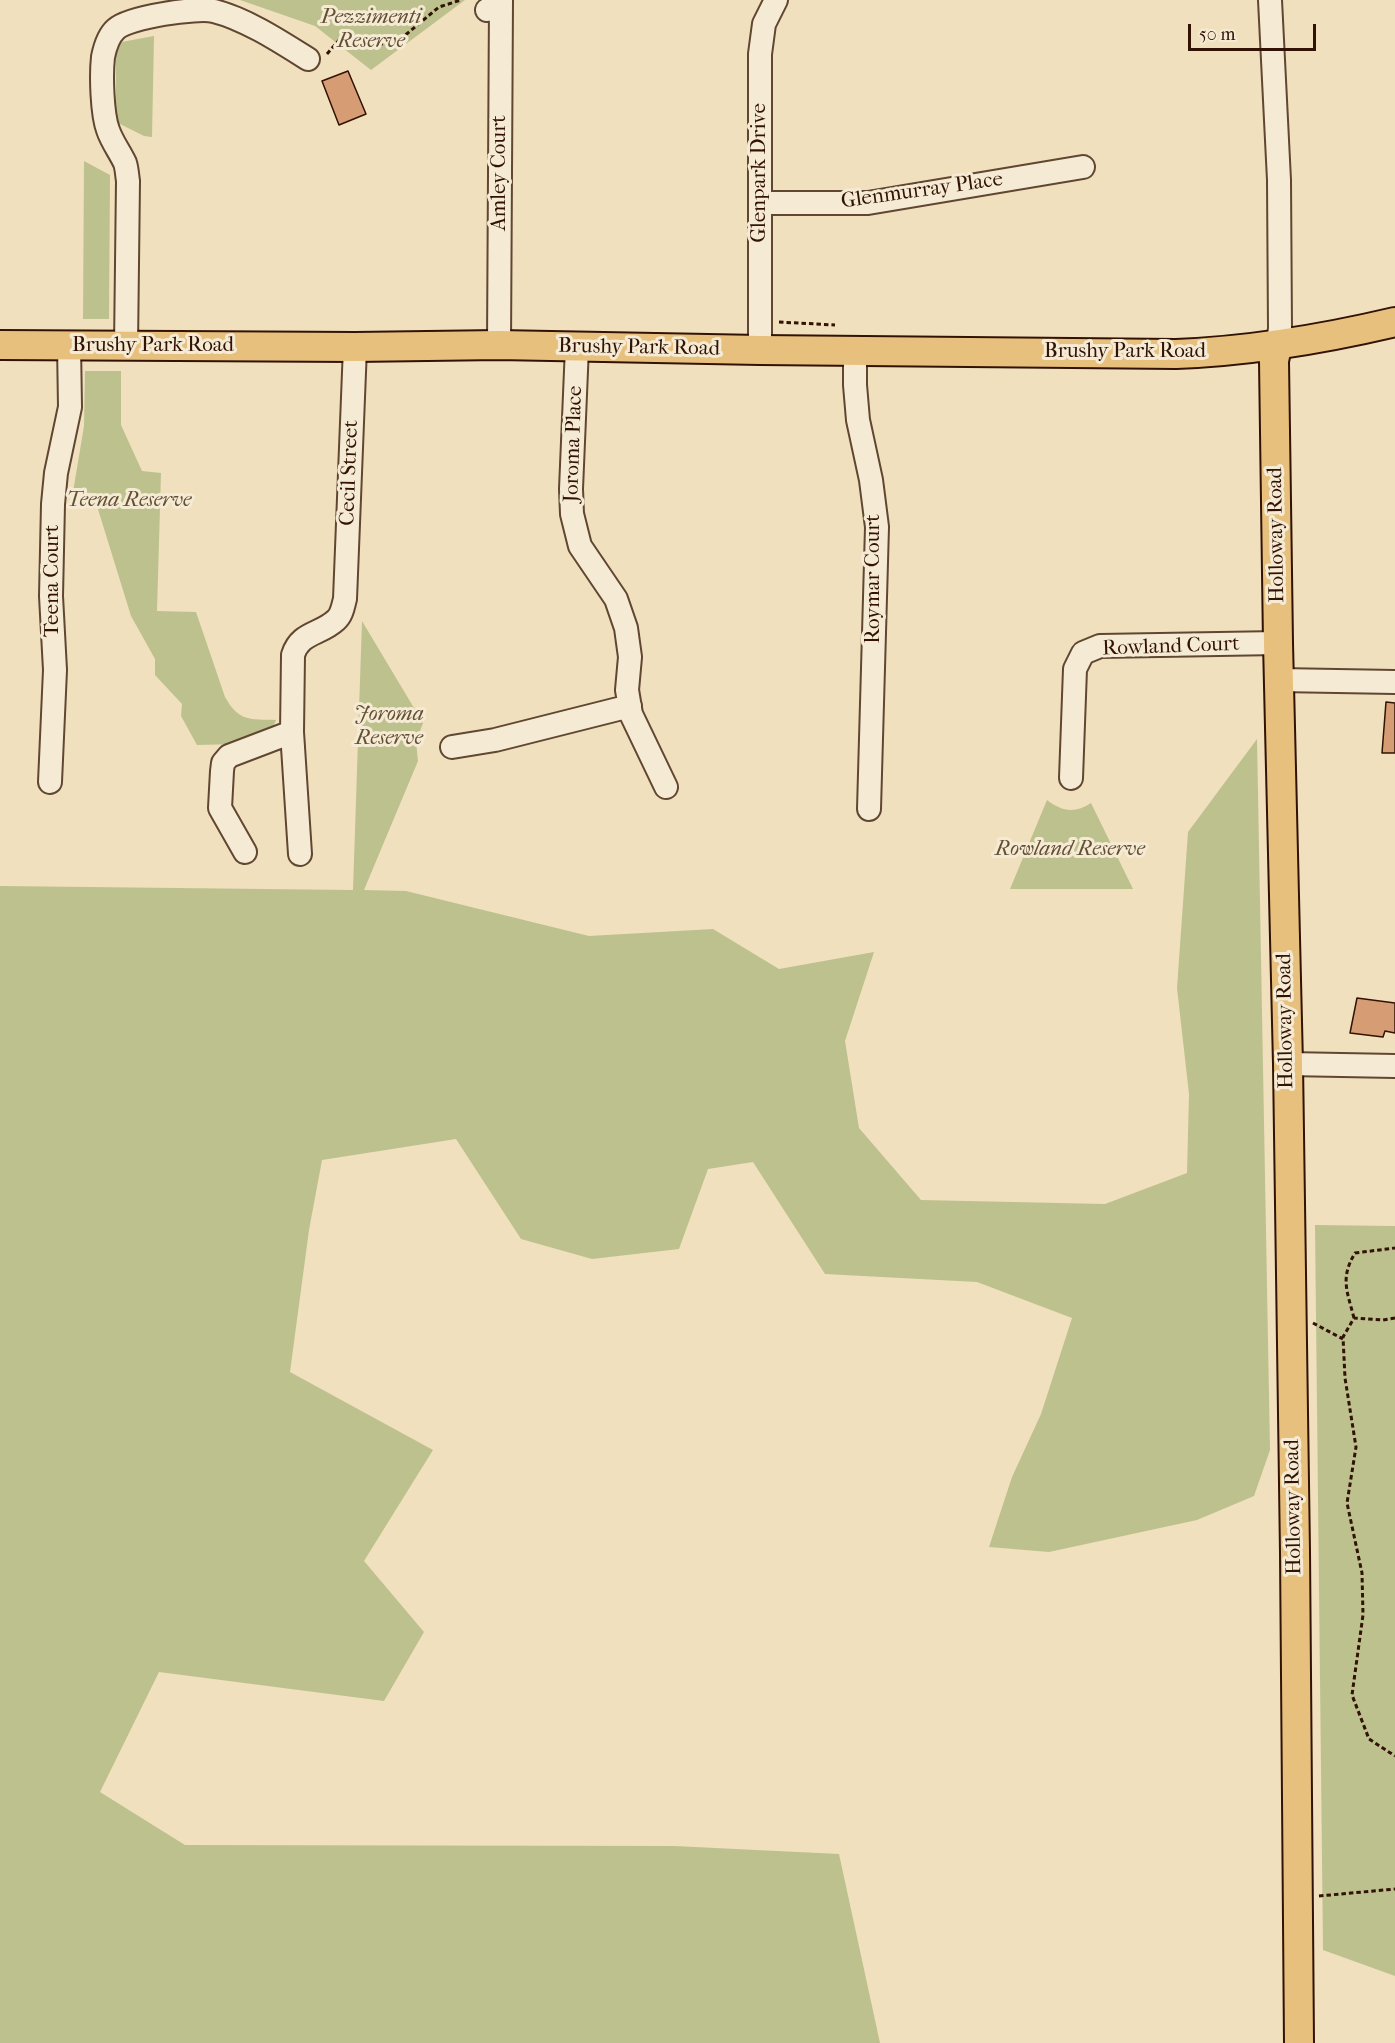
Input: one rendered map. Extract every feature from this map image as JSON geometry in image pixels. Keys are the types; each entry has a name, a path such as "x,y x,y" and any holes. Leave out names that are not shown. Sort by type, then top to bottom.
{"main road":[{"name":"Brushy Park Road","path":"0,345 355,347 499,345 1176,354 1277,346 1395,322"},
{"name":"Holloway Road","path":"1277,346 1275,361 1278,644 1288,1064 1299,2043"}],"street":[{"name":"Glenpark Drive","path":"760,350 759,54 764,24 776,0"},
{"name":"Holloway Road","path":"1270,0 1279,180 1280,329 1277,346"},
{"name":"Amley Court","path":"497,4 499,345"},
{"path":"126,346 128,181 126,164 109,132 105,118 103,60 106,43 117,28 132,22 199,9 215,11 231,17 284,43 308,59"},
{"name":"Glenmurray Place","path":"760,203 868,203 1083,167"},
{"name":"Teena Court","path":"50,782 55,670 51,596 53,504 56,472 70,406 69,345"},
{"name":"Cecil Street","path":"292,732 295,646 336,620 342,611 345,599 355,347"},
{"name":"Joroma Place","path":"577,347 572,514 580,546 616,599 626,628 630,657 627,690 631,714 666,787"},
{"name":"Roymar Court","path":"855,351 858,420 871,480 877,527 869,809"},
{"name":"Rowland Court","path":"1071,778 1075,669 1083,653 1100,646 1278,644"},
{"path":"1279,681 1395,682"},
{"path":"452,747 495,740 630,706"},
{"path":"245,852 220,808 224,763 229,756 292,732 300,854"},
{"path":"1288,1064 1395,1066"}],"path":[{"path":"308,59 318,65 340,39 344,38 366,46 397,42 439,7 461,0"},
{"path":"1395,1248 1355,1253 1347,1266 1346,1284 1354,1318 1343,1339 1345,1378 1356,1447 1347,1503 1362,1573 1363,1615 1352,1695 1369,1739 1395,1756"},
{"path":"1291,1311 1343,1339"},
{"path":"1354,1318 1383,1320 1395,1318"},
{"path":"1296,1898 1395,1888"}],"green space":[{"name":"Pezzimenti Reserve","path":"240,0 465,0 371,70 315,26"},
{"path":"154,36 152,137 144,136 116,122 116,43"},
{"path":"84,161 110,175 109,319 83,319"},
{"name":"Teena Reserve","path":"85,371 121,371 121,425 142,471 161,473 157,611 196,612 225,697 230,705 246,718 276,720 272,729 236,744 197,745 181,716 182,704 155,675 155,659 131,616 93,493 73,492 84,426"},
{"name":"Joroma Reserve","path":"362,621 423,723 416,742 418,761 364,890 406,891 589,936 713,929 779,969 874,952 845,1041 859,1128 921,1200 1105,1204 1187,1173 1189,1094 1177,988 1188,832 1257,739 1270,1450 1254,1496 1197,1520 1049,1552 989,1547 1012,1477 1041,1414 1072,1318 977,1282 825,1274 753,1162 708,1169 679,1249 592,1259 521,1239 456,1139 322,1160 309,1230 290,1372 433,1450 364,1561 424,1632 384,1701 159,1672 100,1792 185,1845 674,1846 839,1854 880,2043 0,2043 0,886 353,890"},
{"name":"Rowland Reserve","path":"1047,800 1068,810 1079,809 1091,803 1133,889 1010,889"},
{"path":"1315,1225 1395,1226 1395,1976 1323,1950"}],"building":[{"path":"348,71 366,114 339,125 322,81"},
{"path":"1386,702 1395,703 1395,753 1382,753"},
{"path":"1357,998 1395,1003 1395,1033 1385,1031 1383,1037 1350,1033"}]}
